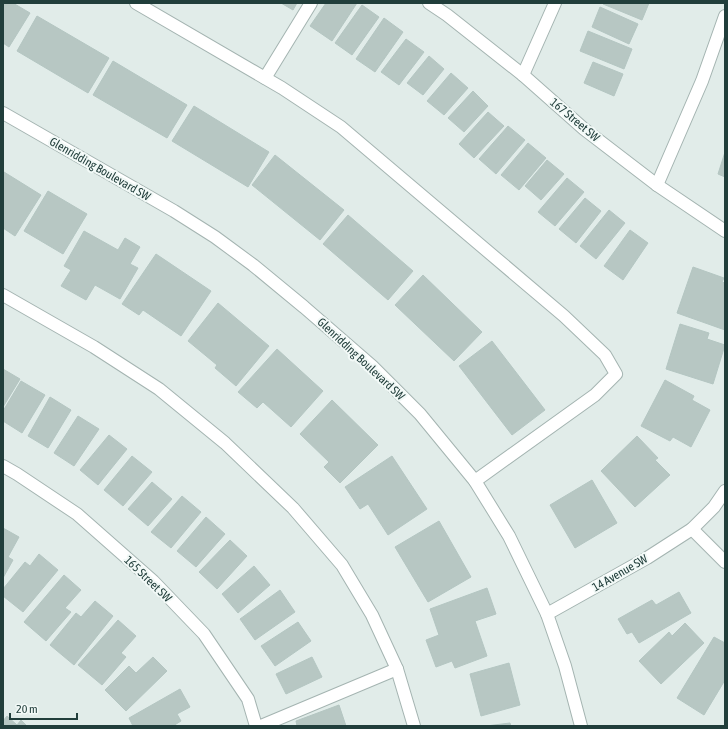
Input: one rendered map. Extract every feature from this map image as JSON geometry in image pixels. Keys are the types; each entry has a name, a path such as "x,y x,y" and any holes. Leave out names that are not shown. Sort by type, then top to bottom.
{"street":[{"path":"136,3 266,78 341,127 564,316 605,355 616,374 595,395 475,481"},
{"path":"266,78 311,3"},
{"name":"167 Street SW","path":"428,3 447,15 523,76 584,129 657,185 725,231"},
{"path":"523,76 555,3"},
{"path":"657,185 702,81 725,16"},
{"name":"Glenridding Boulevard SW","path":"3,113 174,211 215,237 253,265 304,307 372,366 420,414 475,481 509,536 547,614 566,666 581,726"},
{"path":"3,295 94,347 159,389 225,443 293,508 342,565 372,615 397,669 414,726"},
{"name":"165 Street SW","path":"3,466 76,514 153,581 204,634 248,699 256,726"},
{"name":"14 Avenue SW","path":"547,614 647,558 692,529 714,507 725,491"},
{"path":"692,529 725,562"},
{"path":"261,726 397,669"}],"building":[{"path":"3,3 13,3 30,13 9,47 3,43"},
{"path":"281,3 297,3 293,10"},
{"path":"326,3 357,3 332,41 310,26"},
{"path":"603,3 649,3 642,20"},
{"path":"362,5 379,17 352,55 335,43"},
{"path":"600,7 638,24 629,44 592,27"},
{"path":"37,16 109,58 88,93 17,51"},
{"path":"384,18 403,32 375,72 356,59"},
{"path":"588,31 632,49 624,69 580,51"},
{"path":"406,39 424,52 399,85 381,72"},
{"path":"429,56 444,69 423,95 407,83"},
{"path":"113,61 187,105 167,138 93,95"},
{"path":"593,62 623,74 614,96 584,83"},
{"path":"451,73 468,88 444,115 427,101"},
{"path":"473,91 488,106 464,132 448,118"},
{"path":"194,106 269,152 248,187 172,141"},
{"path":"488,112 504,126 474,158 459,144"},
{"path":"508,126 525,140 496,174 479,159"},
{"path":"528,143 546,158 519,190 501,175"},
{"path":"725,152 725,177 718,174"},
{"path":"275,155 344,210 320,240 252,185"},
{"path":"547,160 564,174 541,200 525,186"},
{"path":"4,172 41,195 15,236 3,228"},
{"path":"567,178 584,192 555,226 538,212"},
{"path":"48,191 87,214 63,254 24,231"},
{"path":"585,198 601,211 576,243 559,229"},
{"path":"609,210 625,223 596,259 580,246"},
{"path":"348,215 413,271 388,300 323,244"},
{"path":"630,230 648,243 623,280 604,266"},
{"path":"84,231 118,250 125,238 140,247 130,264 138,268 120,299 95,285 86,300 61,286 71,270 64,266"},
{"path":"156,254 211,291 181,336 143,310 139,315 122,304"},
{"path":"693,267 724,278 722,282 725,283 725,330 677,313"},
{"path":"423,275 482,332 454,361 395,305"},
{"path":"218,303 269,346 236,386 215,368 217,365 188,341"},
{"path":"680,324 709,333 707,339 725,345 713,384 666,369"},
{"path":"492,341 545,410 512,435 459,366"},
{"path":"277,349 323,391 291,427 263,402 257,408 238,392"},
{"path":"3,369 20,379 3,407"},
{"path":"665,380 694,396 692,400 710,410 691,447 673,437 670,441 641,426"},
{"path":"21,381 45,395 22,433 3,421 3,411"},
{"path":"50,397 71,410 48,448 28,436"},
{"path":"332,400 378,445 340,483 324,467 329,462 300,434"},
{"path":"78,416 99,429 74,466 54,453"},
{"path":"109,435 127,449 98,485 80,470"},
{"path":"637,436 658,458 655,460 670,475 635,507 601,471"},
{"path":"132,456 152,472 123,506 104,490"},
{"path":"392,456 427,509 388,535 368,504 360,509 345,487"},
{"path":"592,480 617,523 575,548 550,505"},
{"path":"152,482 172,499 148,526 128,509"},
{"path":"182,496 201,512 171,548 151,532"},
{"path":"206,517 225,534 196,567 177,551"},
{"path":"439,521 471,577 428,602 395,547"},
{"path":"3,528 19,537 8,557 13,560 3,578"},
{"path":"230,540 247,556 217,589 199,572"},
{"path":"39,554 58,570 23,612 3,596 3,589 25,562 30,566"},
{"path":"254,566 270,585 238,613 222,594"},
{"path":"64,575 81,590 65,608 71,612 46,641 24,622"},
{"path":"487,588 496,614 475,621 487,656 455,668 452,661 436,667 426,640 439,635 430,609"},
{"path":"280,590 295,612 255,640 240,619"},
{"path":"679,592 691,613 639,643 632,632 627,634 618,619 652,600 656,605"},
{"path":"95,601 113,616 74,665 50,645 76,613 81,617"},
{"path":"118,620 136,636 121,653 126,657 102,685 78,665"},
{"path":"298,622 311,641 275,666 261,646"},
{"path":"685,623 704,643 661,684 639,661 669,632 672,636"},
{"path":"714,637 725,643 725,680 704,715 677,698"},
{"path":"153,657 167,671 126,711 105,690 129,666 136,673"},
{"path":"312,657 322,677 286,694 276,674"},
{"path":"509,663 520,705 481,716 470,674"},
{"path":"180,689 190,707 177,714 181,721 173,726 133,726 129,718"},
{"path":"339,705 346,726 297,726 296,721"},
{"path":"7,716 17,725 21,720 27,726 3,726 3,721"},
{"path":"510,723 511,726 486,726"}]}
